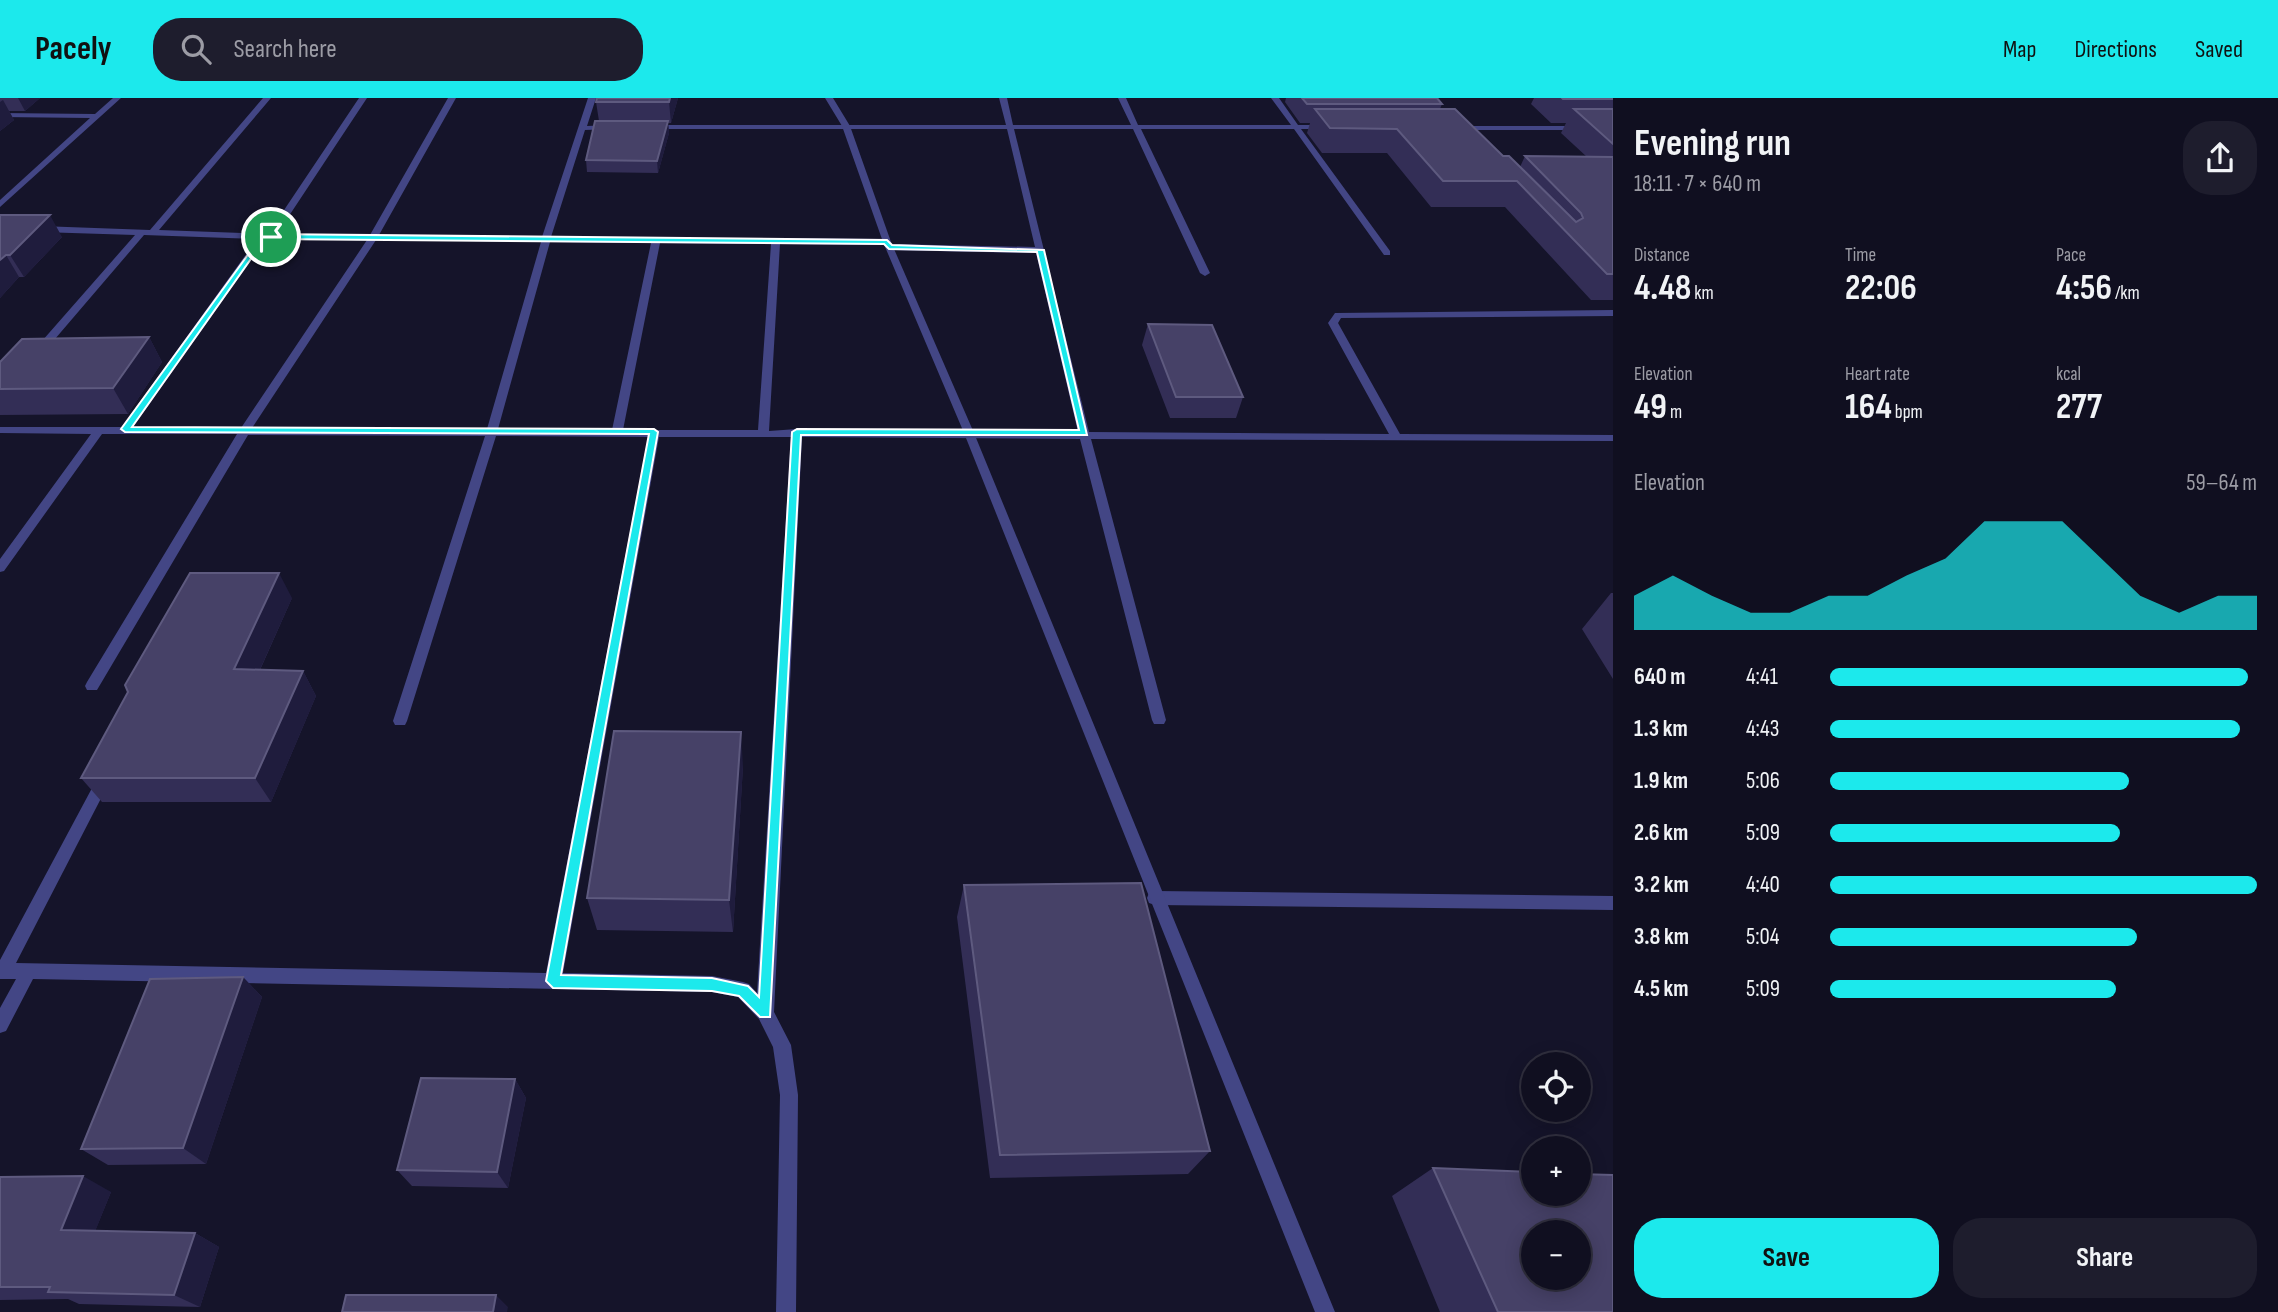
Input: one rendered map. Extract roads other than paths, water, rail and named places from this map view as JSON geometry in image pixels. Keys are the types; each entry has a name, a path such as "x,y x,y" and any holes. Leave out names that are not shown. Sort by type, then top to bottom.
{"street":[{"path":"0,204 117,98"},
{"path":"35,356 267,98"},
{"path":"125,429 267,237 363,98"},
{"path":"92,687 245,429 373,238 452,98"},
{"path":"400,721 492,431 546,239 592,98"},
{"path":"829,98 846,126 888,244 969,433 1155,898 1325,1312"},
{"path":"1003,98 1084,433 1159,720"},
{"path":"1122,98 1205,273"},
{"path":"1275,98 1387,253"},
{"path":"0,115 98,116"},
{"path":"1447,118 1466,138"},
{"path":"582,128 624,127"},
{"path":"638,127 1335,127"},
{"path":"1443,128 1613,128"},
{"path":"26,229 267,237 776,241 1040,250"},
{"path":"617,432 656,240"},
{"path":"763,432 776,241"},
{"path":"1395,434 1333,323 1338,315 1613,313"},
{"path":"0,429 1395,434 1612,440"},
{"path":"0,569 99,429"},
{"path":"553,981 654,432"},
{"path":"765,1013 797,432"},
{"path":"112,763 2,971 712,984 743,990 765,1013 782,1045 789,1095 786,1312"},
{"path":"1155,898 1613,904"},
{"path":"0,1025 29,971"}]}
